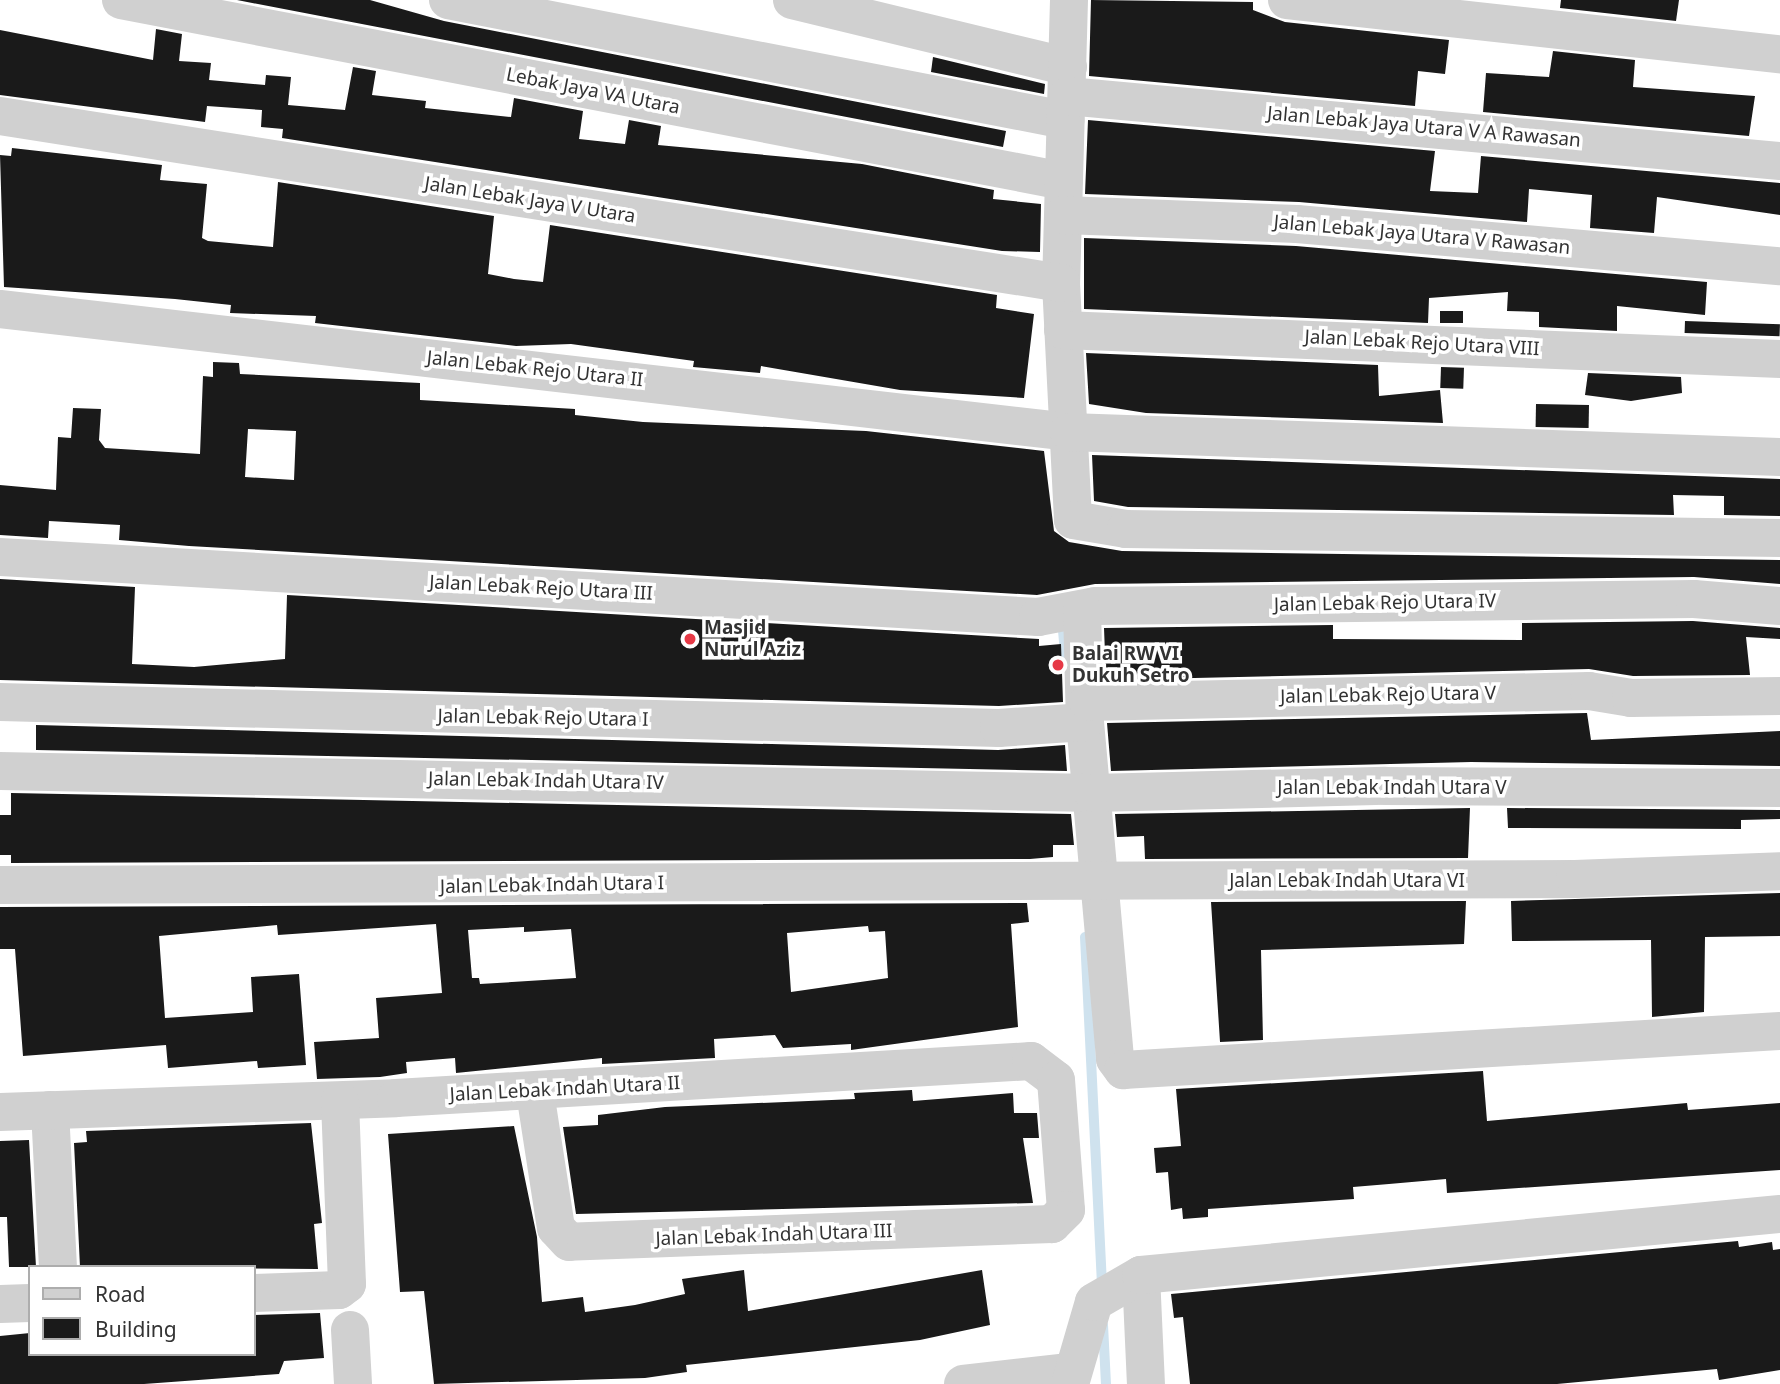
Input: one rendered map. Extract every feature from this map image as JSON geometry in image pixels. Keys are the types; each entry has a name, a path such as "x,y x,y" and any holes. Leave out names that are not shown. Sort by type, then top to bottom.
{"street":[{"name":"Lebak Jaya VA Utara","path":"121,0 1064,198"},
{"path":"448,0 1067,94"},
{"path":"792,0 1067,94"},
{"path":"1069,0 1061,283 1063,330 1057,429 1073,520 1126,529 1780,538"},
{"path":"1287,0 1780,54"},
{"name":"Jalan Lebak Jaya Utara V A Rawasan","path":"1067,94 1780,161"},
{"name":"Jalan Lebak Jaya V Utara","path":"0,116 1061,283"},
{"name":"Jalan Lebak Jaya Utara V Rawasan","path":"1064,198 1297,224 1780,266"},
{"name":"Jalan Lebak Rejo Utara II","path":"0,309 1057,429 1780,457"},
{"name":"Jalan Lebak Rejo Utara VIII","path":"1063,330 1780,359"},
{"name":"Jalan Lebak Rejo Utara III","path":"0,557 1062,613"},
{"name":"Jalan Lebak Rejo Utara IV","path":"1062,613 1694,599 1780,606"},
{"path":"1062,613 1077,717 1079,792 1115,1059 1124,1070 1780,1031"},
{"name":"Jalan Lebak Rejo Utara V","path":"1077,717 1588,691 1631,698 1780,696"},
{"name":"Jalan Lebak Rejo Utara I","path":"0,702 999,728 1077,717"},
{"name":"Jalan Lebak Indah Utara IV","path":"0,771 1079,792"},
{"name":"Jalan Lebak Indah Utara V","path":"1079,792 1780,788"},
{"name":"Jalan Lebak Indah Utara VI","path":"1092,880 1575,879 1780,871"},
{"name":"Jalan Lebak Indah Utara I","path":"0,885 339,888 1092,880"},
{"name":"Jalan Lebak Indah Utara II","path":"0,1112 340,1101 1031,1061 1056,1080 1063,1147"},
{"name":"Jalan Lebak Indah Utara III","path":"535,1091 556,1228 569,1242 1052,1224 1066,1210 1063,1147"},
{"path":"256,1293 339,1290 347,1284 340,1101"},
{"path":"50,1110 58,1265"},
{"path":"1120,1286 1780,1214"},
{"path":"962,1384 1069,1378 1120,1286"},
{"path":"1120,1286 1146,1384"},
{"path":"0,1304 28,1303"},
{"path":"349,1330 353,1384"}],"building":[{"path":"237,0 370,0 444,21 1006,131 1003,147"},
{"path":"1091,0 1253,2 1253,10 1285,22 1449,40 1445,74 1418,71 1415,106 1089,76"},
{"path":"1561,0 1679,0 1676,21 1560,8"},
{"path":"156,29 182,34 179,61 211,63 209,80 265,85 266,75 291,77 288,105 345,110 353,67 376,71 372,95 426,101 425,108 511,117 514,98 583,111 579,139 625,144 629,120 661,126 658,145 862,164 994,190 993,199 1041,204 1040,252 1002,251 282,138 283,129 261,127 262,110 207,106 205,122 0,95 0,30 153,60"},
{"path":"1553,51 1635,60 1633,87 1755,96 1749,136 1483,112 1486,73 1549,77"},
{"path":"933,57 1045,84 1044,94 931,72"},
{"path":"1088,120 1435,151 1430,191 1478,193 1481,156 1780,183 1780,215 1657,197 1654,233 1590,228 1592,195 1529,189 1527,222 1299,202 1085,194"},
{"path":"12,148 162,165 160,180 207,184 202,238 208,241 273,247 278,182 494,216 488,274 514,279 543,282 550,225 997,295 996,308 1034,314 1024,398 900,390 761,366 760,373 693,367 694,361 571,344 516,346 315,323 316,316 230,313 231,305 4,287 0,155 11,156"},
{"path":"1084,238 1296,246 1707,282 1705,315 1617,306 1617,331 1539,327 1539,312 1507,311 1508,292 1429,298 1428,323 1084,309"},
{"path":"1440,311 1463,311 1463,323 1440,323"},
{"path":"1685,321 1780,324 1780,336 1685,333"},
{"path":"1086,353 1378,365 1379,396 1440,390 1443,423 1146,413 1089,404"},
{"path":"213,362 239,363 240,374 420,383 420,400 575,409 575,415 643,422 866,431 1044,451 1054,531 1069,542 1122,551 1780,560 1780,584 1694,577 1095,584 1037,595 189,546 119,540 120,525 49,521 48,538 0,535 0,485 56,490 58,437 71,438 73,408 101,409 99,440 105,448 200,454 203,376 213,377","holes":["248,429 296,431 294,480 245,477"]},
{"path":"1441,367 1464,368 1463,389 1440,388"},
{"path":"1588,373 1681,377 1682,393 1631,401 1585,395"},
{"path":"1536,404 1589,405 1589,428 1536,427"},
{"path":"1092,455 1780,479 1780,516 1724,515 1724,496 1673,495 1674,515 1128,507 1094,501"},
{"path":"0,579 135,587 132,664 194,667 285,659 287,595 1039,639 1039,646 1061,644 1063,702 999,706 0,680"},
{"path":"1693,621 1780,628 1780,639 1746,637 1750,675 1633,676 1589,669 1106,680 1104,628 1333,625 1333,639 1522,640 1522,623"},
{"path":"1587,713 1591,740 1780,731 1780,766 1471,762 1111,771 1107,723"},
{"path":"36,725 998,750 1065,745 1067,771 36,750"},
{"path":"11,793 1071,814 1074,845 1053,845 1053,857 1030,859 11,863 11,855 0,855 0,815 11,815"},
{"path":"1470,808 1468,858 1145,859 1144,836 1117,837 1115,814"},
{"path":"1507,808 1780,810 1780,819 1741,820 1741,829 1508,828"},
{"path":"1780,893 1780,936 1705,937 1704,1012 1652,1017 1651,940 1512,941 1511,901"},
{"path":"1466,901 1464,944 1261,950 1263,1040 1220,1042 1211,902"},
{"path":"1027,903 1029,922 1011,924 1018,1027 851,1050 851,1044 783,1048 775,1035 714,1039 715,1058 602,1064 602,1058 456,1073 455,1058 406,1062 407,1073 380,1077 317,1079 314,1042 379,1038 376,998 442,993 436,924 278,935 277,925 159,936 165,1018 253,1012 251,977 299,974 306,1065 258,1068 257,1061 168,1068 166,1045 23,1056 15,949 0,949 0,907","holes":["868,926 869,932 885,931 888,978 791,992 787,933","524,927 524,932 571,929 576,978 480,984 479,978 472,978 468,930"]},
{"path":"1483,1071 1487,1121 1687,1103 1688,1110 1780,1103 1780,1170 1447,1193 1446,1179 1353,1187 1354,1199 1208,1209 1208,1217 1183,1219 1182,1208 1171,1210 1168,1172 1156,1173 1154,1148 1181,1146 1176,1089"},
{"path":"912,1090 913,1101 1013,1093 1014,1113 1037,1113 1039,1138 1023,1138 1033,1203 576,1214 563,1127 598,1125 598,1115 665,1107 855,1099 854,1093"},
{"path":"311,1123 322,1223 314,1224 318,1269 256,1268 256,1265 80,1265 74,1143 87,1142 86,1131"},
{"path":"514,1126 537,1237 542,1302 583,1297 585,1312 635,1305 685,1294 682,1279 744,1270 748,1311 982,1270 990,1325 920,1340 686,1365 687,1372 645,1378 434,1384 424,1291 400,1292 388,1134"},
{"path":"29,1140 36,1265 9,1267 7,1217 0,1217 0,1141"},
{"path":"1738,1241 1739,1247 1772,1242 1773,1250 1780,1249 1780,1370 1719,1380 1717,1369 1557,1384 1190,1384 1183,1317 1174,1318 1171,1294"},
{"path":"320,1313 324,1358 284,1361 279,1374 144,1384 0,1384 0,1336 28,1333 28,1356 256,1356 256,1315"}],"waterway":[{"path":"1062,619 1065,653"},
{"path":"1085,937 1102,1289"},
{"path":"1103,1325 1106,1384"}],"place":[{"name":"Masjid Nurul Aziz","path":"690,639"},
{"name":"Balai RW VI Dukuh Setro","path":"1058,665"}]}
